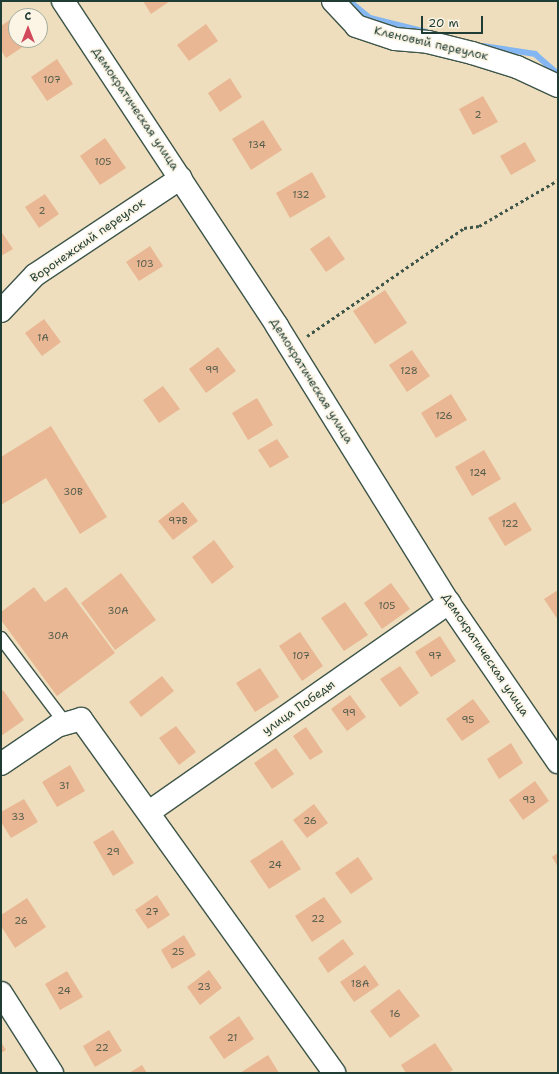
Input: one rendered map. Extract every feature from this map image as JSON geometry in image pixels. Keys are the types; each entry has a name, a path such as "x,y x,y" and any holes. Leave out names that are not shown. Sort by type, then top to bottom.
{"street":[{"name":"Демократическая улица","path":"63,1 181,178 290,348 449,603 558,762"},
{"name":"Кленовый переулок","path":"333,1 356,26 395,39 428,42 472,53 517,67 558,86"},
{"name":"Воронежский переулок","path":"1,311 35,275 181,178"},
{"name":"улица Победы","path":"149,812 449,603"},
{"path":"1,764 56,726 81,719 149,812 334,1073"},
{"path":"1,993 52,1073"}],"lane":[{"path":"1,638 65,723"}],"path":[{"path":"290,348 464,228 480,226 558,180"}],"building":[{"path":"143,1 170,1 151,14"},
{"path":"8,21 8,48 21,48 6,58 1,50 1,26"},
{"path":"206,24 218,41 189,61 177,45"},
{"path":"57,59 73,84 47,101 31,77"},
{"path":"230,78 242,97 220,112 208,93"},
{"path":"483,96 498,122 473,135 459,109"},
{"path":"263,120 282,150 251,170 232,139"},
{"path":"105,138 126,168 100,185 80,156"},
{"path":"525,142 536,161 511,175 500,156"},
{"path":"312,172 326,197 290,218 276,193"},
{"path":"45,194 59,214 39,228 25,207"},
{"path":"1,231 13,249 1,256"},
{"path":"329,236 345,259 326,272 310,249"},
{"path":"150,246 163,266 139,281 126,262"},
{"path":"385,290 407,323 375,344 353,311"},
{"path":"44,319 61,342 42,356 25,333"},
{"path":"218,347 236,371 206,393 189,369"},
{"path":"412,350 430,376 407,392 389,365"},
{"path":"163,386 180,409 159,423 143,400"},
{"path":"451,394 467,420 436,438 421,413"},
{"path":"257,398 273,425 248,440 232,413"},
{"path":"51,426 107,517 80,534 46,478 1,505 1,457"},
{"path":"277,439 289,457 270,468 258,450"},
{"path":"484,450 501,479 472,496 455,467"},
{"path":"183,502 198,521 173,540 158,521"},
{"path":"515,502 532,530 505,546 488,518"},
{"path":"214,540 234,567 212,584 192,557"},
{"path":"121,573 156,620 115,650 81,603"},
{"path":"391,583 410,609 382,629 364,603"},
{"path":"34,587 45,602 66,587 115,653 57,696 1,620 1,612"},
{"path":"558,590 558,620 544,599"},
{"path":"345,602 368,635 344,651 321,618"},
{"path":"300,632 323,666 302,681 279,646"},
{"path":"440,636 456,661 431,677 415,652"},
{"path":"400,666 419,693 400,707 380,679"},
{"path":"260,668 279,697 255,712 236,683"},
{"path":"162,676 174,691 141,717 129,702"},
{"path":"3,690 24,720 1,736 1,692"},
{"path":"350,695 366,717 347,731 331,709"},
{"path":"473,699 490,722 462,741 446,719"},
{"path":"176,726 196,752 179,765 159,738"},
{"path":"306,727 323,752 310,760 293,736"},
{"path":"511,743 523,763 499,779 487,759"},
{"path":"276,748 294,774 272,789 254,763"},
{"path":"70,765 85,791 57,807 42,782"},
{"path":"535,781 549,801 523,820 509,800"},
{"path":"24,799 38,822 11,838 1,822 1,812"},
{"path":"314,804 328,823 307,838 293,820"},
{"path":"113,830 134,863 113,876 93,842"},
{"path":"282,840 301,869 269,889 250,861"},
{"path":"558,853 558,867 552,857"},
{"path":"358,857 373,879 351,894 335,873"},
{"path":"157,895 170,915 148,929 135,910"},
{"path":"324,897 342,922 312,942 295,916"},
{"path":"27,898 46,927 15,948 1,926 1,915"},
{"path":"184,935 196,955 172,969 161,950"},
{"path":"343,939 354,954 328,973 318,958"},
{"path":"365,965 379,985 354,1002 340,982"},
{"path":"209,970 222,988 200,1005 187,987"},
{"path":"67,971 83,997 60,1010 45,984"},
{"path":"399,989 420,1016 390,1038 370,1011"},
{"path":"239,1016 254,1039 224,1059 209,1037"},
{"path":"109,1030 122,1051 95,1067 83,1046"},
{"path":"1,1042 6,1050 1,1053"},
{"path":"435,1043 453,1070 448,1073 406,1073 401,1065"},
{"path":"268,1055 279,1073 240,1073"},
{"path":"142,1065 147,1073 129,1073"}],"waterway":[{"path":"349,1 370,18 426,32"},
{"path":"483,46 535,54 558,74"}]}
